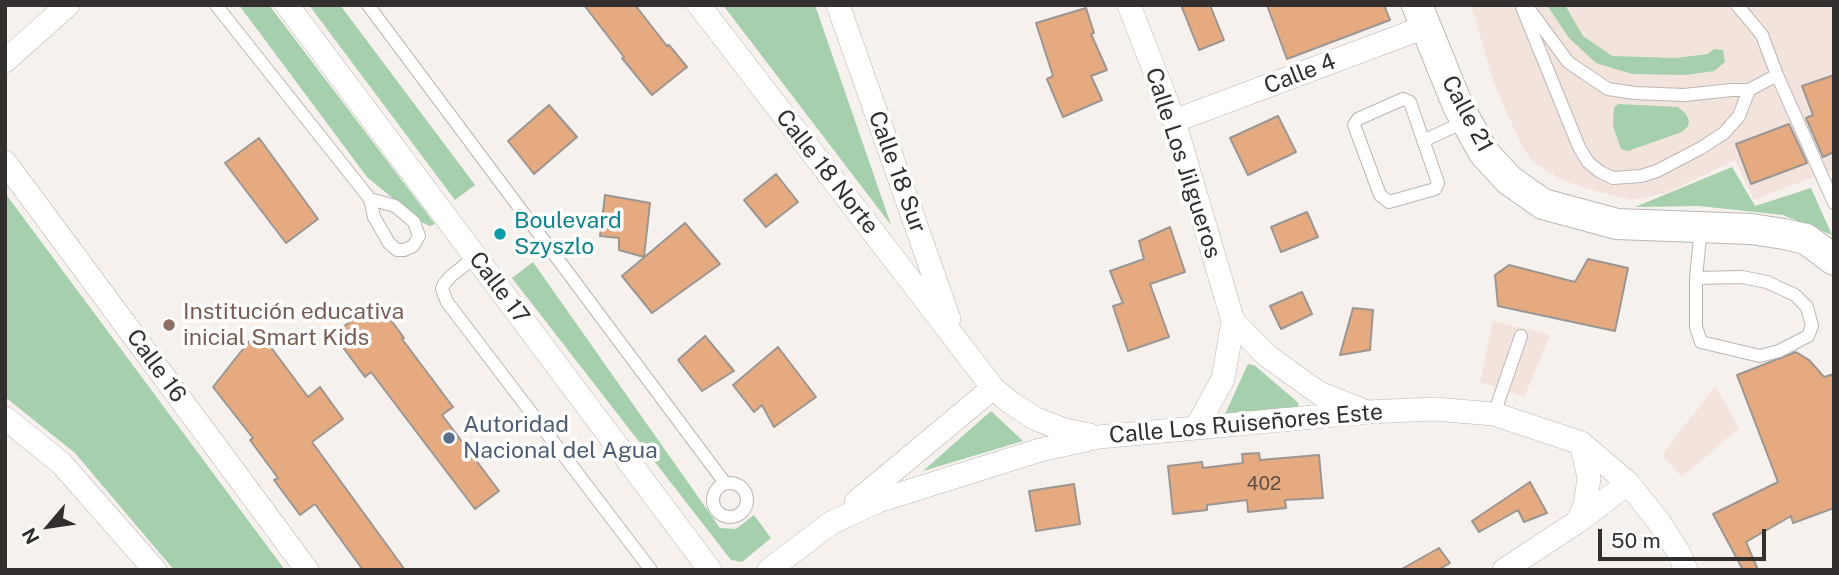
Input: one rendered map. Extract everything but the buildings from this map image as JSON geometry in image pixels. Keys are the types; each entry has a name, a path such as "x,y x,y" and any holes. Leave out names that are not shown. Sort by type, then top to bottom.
{"street":[{"path":"5,61 68,5"},
{"name":"Calle 17","path":"287,5 710,570"},
{"name":"Calle 18 Norte","path":"699,5 993,388 1036,419 1065,430 1099,437"},
{"name":"Calle 18 Sur","path":"838,5 956,338"},
{"name":"Calle Los Jilgueros","path":"1129,5 1174,121 1233,321 1223,379 1196,428"},
{"name":"Calle 4","path":"1174,121 1421,16"},
{"name":"Calle 21","path":"1421,16 1484,153 1509,180 1543,204 1617,224 1701,227"},
{"name":"Calle 16","path":"5,162 307,570"},
{"path":"1701,227 1751,229 1806,239 1834,260"},
{"name":"Calle Los Jilgueros","path":"1233,321 1266,355 1319,393 1367,412"},
{"path":"831,523 993,388"},
{"name":"Calle Los Ruiseñores Este","path":"769,570 831,523 878,501 1040,450 1099,437 1367,412 1434,410 1494,414 1581,443 1628,483 1659,522 1679,553 1686,570"},
{"path":"5,418 61,463 155,570"},
{"path":"1577,522 1585,506 1589,478 1581,443"},
{"path":"1504,570 1577,522 1628,483"}],"lane":[{"path":"216,5 370,199 374,217 388,243 397,250 413,246 419,236 414,222 395,206 370,199"},
{"path":"368,5 725,483"},
{"path":"1524,5 1568,62 1608,89 1684,95 1749,90 1777,75"},
{"path":"1524,5 1573,135 1588,162 1613,178 1634,177 1657,171 1701,148 1724,133 1739,116 1749,90"},
{"path":"1737,5 1762,35 1834,203"},
{"path":"1403,99 1410,102 1423,141 1437,186 1435,189 1389,202 1380,195 1354,125 1358,119 1403,99"},
{"path":"1423,141 1467,121"},
{"path":"1696,278 1742,277 1767,282 1795,295 1807,307 1812,326 1808,335 1779,351 1760,356 1701,342 1696,327 1696,278 1701,227"},
{"path":"475,257 444,284 442,289 447,302 651,570"},
{"path":"1494,414 1521,336"}],"shaded area":[{"path":"1471,5 1834,5 1834,169 1754,200 1735,160 1667,193 1631,200 1562,180 1532,161 1522,147 1494,83"},
{"path":"1493,321 1550,335 1524,397 1480,382"},
{"path":"1715,386 1739,428 1682,477 1662,455"}],"green space":[{"path":"239,5 269,5 435,224 430,226 423,223 367,177"},
{"path":"309,5 340,5 475,185 455,200"},
{"path":"723,5 815,5 891,225"},
{"path":"1547,5 1565,5 1583,36 1612,56 1675,58 1708,54 1714,49 1723,50 1725,62 1714,71 1686,75 1632,74 1596,63 1569,38"},
{"path":"1619,104 1678,107 1689,120 1688,126 1682,132 1628,151 1621,149 1613,126 1614,107"},
{"path":"1732,167 1755,206 1811,188 1832,235 1783,215 1699,206 1635,207"},
{"path":"5,193 285,570 174,570 75,453 5,397"},
{"path":"533,262 720,528 736,529 754,515 771,538 742,562 731,560 512,278"},
{"path":"1248,364 1254,365 1294,399 1299,404 1296,409 1225,414"},
{"path":"991,411 1023,441 923,471"}],"place":[{"name":"Boulevard Szyszlo","path":"500,234"},
{"name":"Institución educativa inicial Smart Kids","path":"169,325"},
{"name":"Autoridad Nacional del Agua","path":"449,438"}]}
